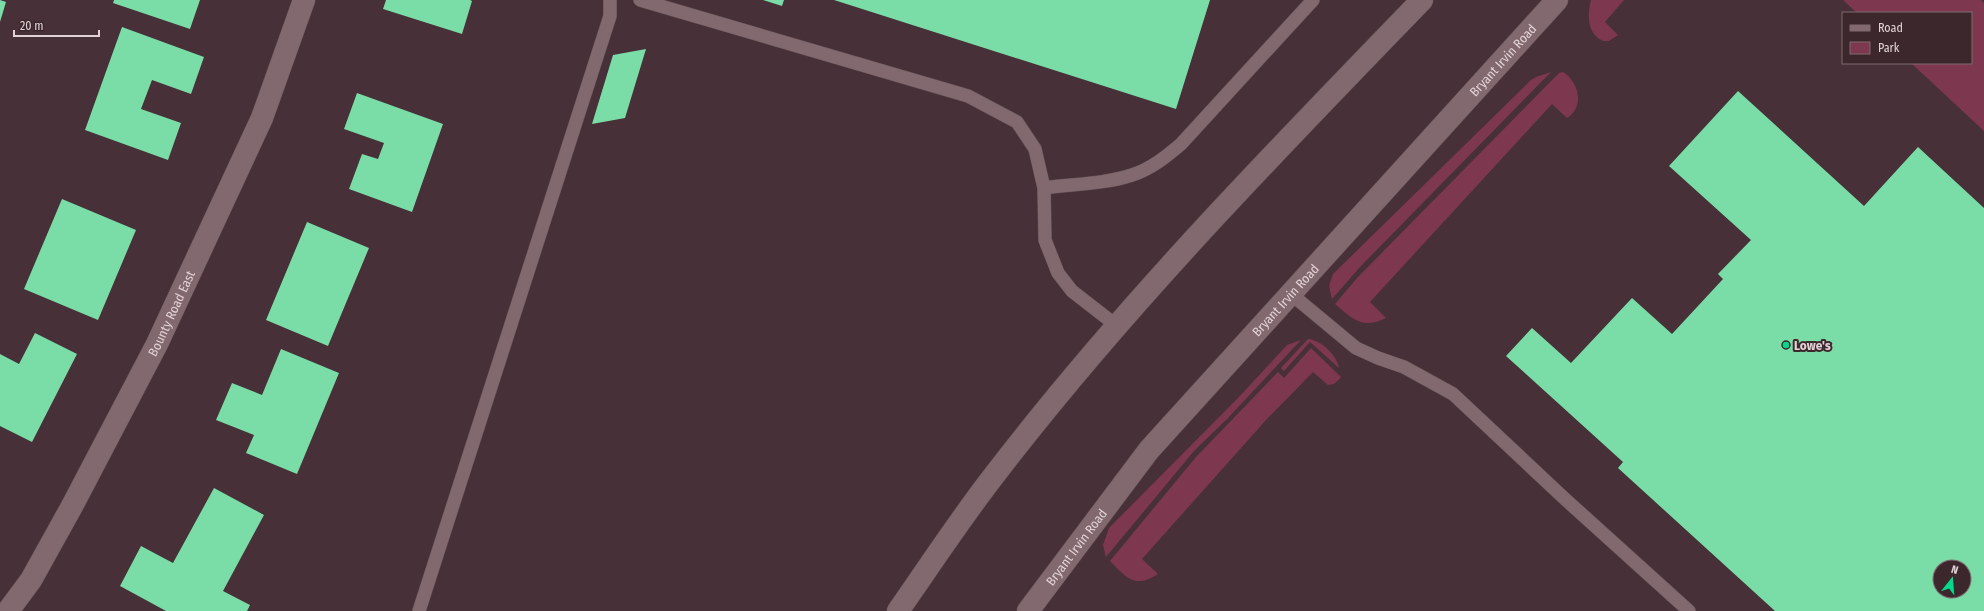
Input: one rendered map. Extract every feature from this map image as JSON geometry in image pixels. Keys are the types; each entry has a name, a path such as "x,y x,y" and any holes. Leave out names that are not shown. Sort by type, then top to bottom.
{"main road":[{"name":"Bounty Road East","path":"8,611 31,580 71,508 157,344 262,118 304,0"},
{"path":"898,611 989,482 1178,256 1422,0"},
{"name":"Bryant Irvin Road","path":"1028,611 1149,450 1557,0"}],"lane":[{"path":"419,611 610,16 610,0"},
{"path":"640,0 968,96 1017,122 1035,149 1044,188 1045,240 1058,273 1072,291 1118,326"},
{"path":"1044,188 1099,182 1133,175 1162,160 1181,144 1313,0"},
{"path":"1291,294 1356,348 1378,358 1404,367 1432,381 1453,394 1570,504 1689,611"}],"green space":[{"path":"1591,0 1624,0 1605,22 1618,35 1609,41 1603,41 1598,38 1591,29 1589,12"},
{"path":"1843,0 1981,0 1984,3 1984,131 1912,64 1972,64 1972,12 1856,12"},
{"path":"1551,72 1360,267 1332,299 1329,286 1333,274 1531,80"},
{"path":"1563,72 1569,76 1573,82 1578,95 1578,101 1573,113 1567,118 1552,104 1370,302 1386,318 1370,323 1364,323 1353,318 1335,304 1358,277 1559,73"},
{"path":"1308,339 1318,342 1328,349 1338,363 1339,368 1310,342 1284,371 1281,368"},
{"path":"1301,340 1228,418 1194,451 1106,557 1103,545 1109,528 1238,398 1287,345"},
{"path":"1311,348 1341,377 1335,383 1328,385 1313,372 1266,420 1142,559 1158,574 1143,581 1131,580 1126,577 1110,561 1196,457 1278,372 1284,378"}],"building":[{"path":"0,0 6,2 0,22"},
{"path":"114,0 200,0 190,29 113,3"},
{"path":"386,0 472,1 462,34 383,9"},
{"path":"763,0 784,0 782,6"},
{"path":"834,0 1210,0 1176,109"},
{"path":"122,27 204,57 191,94 152,80 141,109 181,123 168,160 85,130"},
{"path":"646,49 625,118 592,124 613,55"},
{"name":"Lowe's","path":"1738,91 1864,206 1918,147 1984,208 1984,611 1775,611 1618,468 1623,462 1506,356 1532,328 1571,363 1632,298 1672,334 1723,279 1718,274 1751,240 1669,166"},
{"path":"357,93 443,124 412,212 349,189 362,154 378,159 384,143 344,129"},
{"path":"62,199 136,230 98,320 24,289"},
{"path":"307,222 369,248 328,346 266,320"},
{"path":"35,333 77,354 32,442 0,426 0,354 19,364"},
{"path":"281,349 339,373 297,474 246,453 254,435 216,420 232,383 262,395"},
{"path":"214,488 264,515 223,591 250,605 247,611 166,611 120,586 141,546 173,563"}],"place":[{"name":"Lowe's","path":"1786,345"}]}
